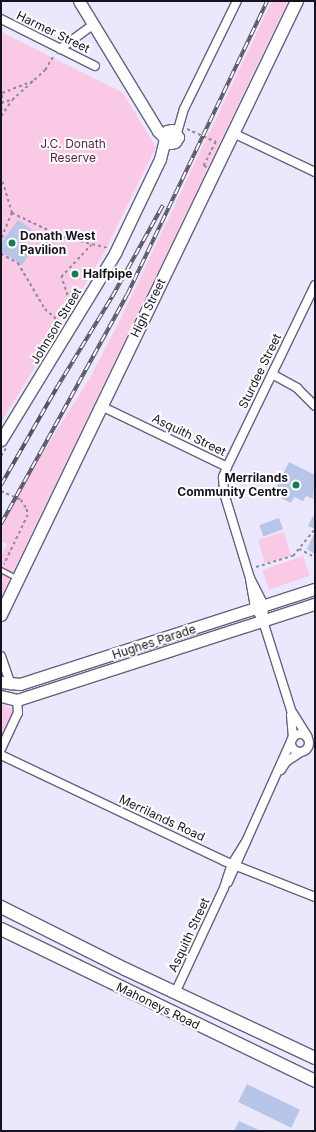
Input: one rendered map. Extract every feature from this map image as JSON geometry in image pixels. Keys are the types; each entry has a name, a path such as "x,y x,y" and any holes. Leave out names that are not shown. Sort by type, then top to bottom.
{"main road":[{"name":"High Street","path":"1,615 296,1"},
{"name":"Mahoneys Road","path":"1,907 175,993 315,1058"},
{"name":"Mahoneys Road","path":"1,929 252,1052 315,1081"},
{"path":"252,1052 261,1033"}],"street":[{"name":"Johnson Street","path":"1,440 115,253 236,1"},
{"path":"79,3 115,62 150,114 158,131 172,134"},
{"name":"Harmer Street","path":"1,19 95,66"},
{"path":"60,48 92,25"},
{"path":"233,133 315,172"},
{"name":"Sturdee Street","path":"227,467 312,296 315,285"},
{"path":"272,374 297,388 315,406"},
{"name":"Asquith Street","path":"101,406 227,467 223,477 224,493 291,710 307,737 315,743"},
{"name":"Hughes Parade","path":"6,683 46,676 315,589"},
{"name":"Hughes Parade","path":"17,700 315,604"},
{"path":"1,656 6,683"},
{"path":"46,676 50,689"},
{"path":"1,696 17,700 18,713 1,749"},
{"name":"Asquith Street","path":"277,775 281,759 292,738 291,710"},
{"path":"302,751 309,745 307,737 299,734 292,738 293,748 302,751 315,751"},
{"name":"Asquith Street","path":"175,993 277,775 286,762 302,751"},
{"name":"Merrilands Road","path":"1,755 235,865 315,897"}],"lane":[{"path":"1,570 19,579"}],"path":[{"path":"1,116 15,98 45,70 60,48"},
{"path":"1,116 2,93 36,80"},
{"path":"1,103 15,98"},
{"path":"172,134 216,142 204,166 214,171"},
{"path":"1,176 12,213 1,240"},
{"path":"12,213 63,237 108,248"},
{"path":"72,309 61,277 91,245"},
{"path":"1,254 18,263 45,309 63,324"},
{"path":"1,491 21,500 28,515 1,570"},
{"path":"249,574 293,556 315,529"},
{"path":"299,549 315,557"}],"green space":[{"path":"272,1 288,1 1,597 1,556 7,544 1,541 1,530 28,476 91,376 119,322"},
{"name":"J.C. Donath Reserve","path":"1,32 123,93 156,147 104,253 1,423"},
{"path":"284,532 291,556 265,563 258,539"},
{"path":"303,556 310,576 269,590 262,570"},
{"path":"1,703 14,710 1,738"}],"building":[{"name":"Donath West Pavilion","path":"18,220 32,230 23,242 33,249 22,265 1,252 1,243"},
{"name":"Merrilands Community Centre","path":"289,462 315,475 313,499 306,496 303,501 294,497 291,503 281,498 284,492 276,488"},
{"path":"313,516 315,518 315,529 308,526"},
{"path":"279,518 283,529 263,536 259,525"},
{"path":"315,532 315,554 307,549"},
{"path":"247,1084 300,1110 291,1128 238,1102"},
{"path":"239,1121 261,1131 234,1131"}],"railway":[{"path":"1,524 127,295 267,1"},
{"path":"1,485 56,389 112,297 163,205"}],"place":[{"name":"Donath West Pavilion","path":"12,243"},
{"name":"Halfpipe","path":"75,274"},
{"name":"Merrilands Community Centre","path":"296,485"}]}
